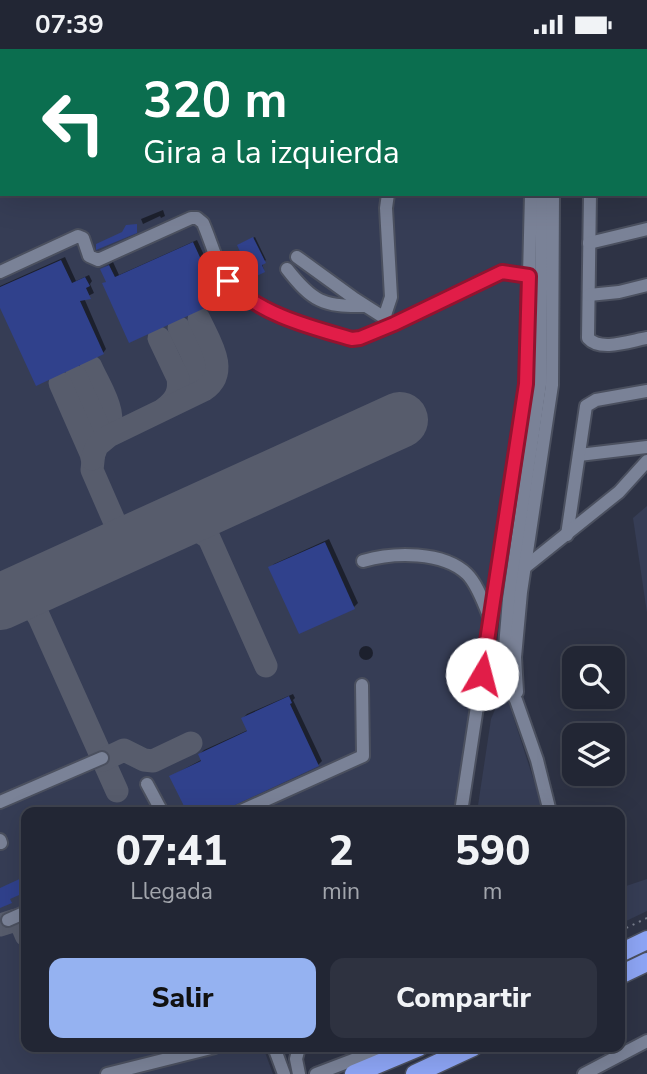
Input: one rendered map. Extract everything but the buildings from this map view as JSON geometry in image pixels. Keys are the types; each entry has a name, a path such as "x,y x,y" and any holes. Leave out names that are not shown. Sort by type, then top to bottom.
{"highway":[{"path":"625,951 647,940"},
{"path":"625,973 647,962"},
{"path":"354,1074 407,1052"},
{"path":"415,1074 462,1052"}],"street":[{"path":"388,196 386,208 391,297 389,321"},
{"path":"462,807 526,384 531,196"},
{"path":"520,570 540,385 542,196"},
{"path":"549,807 537,760 516,700 510,691 505,647 509,599 520,570 552,385 553,196"},
{"path":"590,196 587,334 590,342 606,345 647,338"},
{"path":"0,272 78,236 83,238 89,256 97,260 195,217 202,223 228,281 241,296 352,339 360,338 389,321 502,272 529,276"},
{"path":"589,243 647,229"},
{"path":"297,257 389,321"},
{"path":"287,269 304,291 314,298 330,304 364,306"},
{"path":"589,295 619,292 647,285"},
{"path":"567,535 586,406 596,400 647,391"},
{"path":"579,455 647,447"},
{"path":"520,570 619,492 647,461"},
{"path":"363,561 396,554 412,554 449,564 466,572 490,618"},
{"path":"250,807 363,756 362,685"},
{"path":"0,801 102,758"},
{"path":"148,784 160,807"},
{"path":"8,921 21,914"},
{"path":"584,1074 647,1041"},
{"path":"107,1074 195,1052"},
{"path":"276,1052 284,1074"},
{"path":"298,1052 296,1059 299,1074"},
{"path":"316,1074 374,1052"}],"path":[{"path":"625,928 647,918"}],"shaded area":[{"path":"0,196 536,196 531,398 469,807 21,807 21,1052 265,1052 273,1074 0,1074"},
{"path":"647,506 647,613 633,518"},
{"path":"504,688 542,807 478,807 491,719"},
{"path":"647,879 647,911 625,922 625,886"}],"taxiway":[{"path":"92,459 97,446 109,436 204,390 212,383 217,365 212,346 199,319"},
{"path":"179,328 198,372 196,389 190,396"},
{"path":"159,338 178,378 178,391 165,408"},
{"path":"91,367 110,414 111,423 102,441"},
{"path":"76,377 97,424 92,470 119,532 117,546 109,553"},
{"path":"60,383 92,456"},
{"path":"173,524 193,527 209,538 266,666"},
{"path":"7,599 22,599 39,617 117,791"},
{"path":"103,760 124,750 144,760 153,761 191,743"},
{"path":"0,925 16,920 21,923"}],"runway":[{"path":"0,602 400,420"}],"route":[{"path":"228,281 241,296 259,305 352,339 394,324 502,272 529,276 526,384 482,674"}]}
